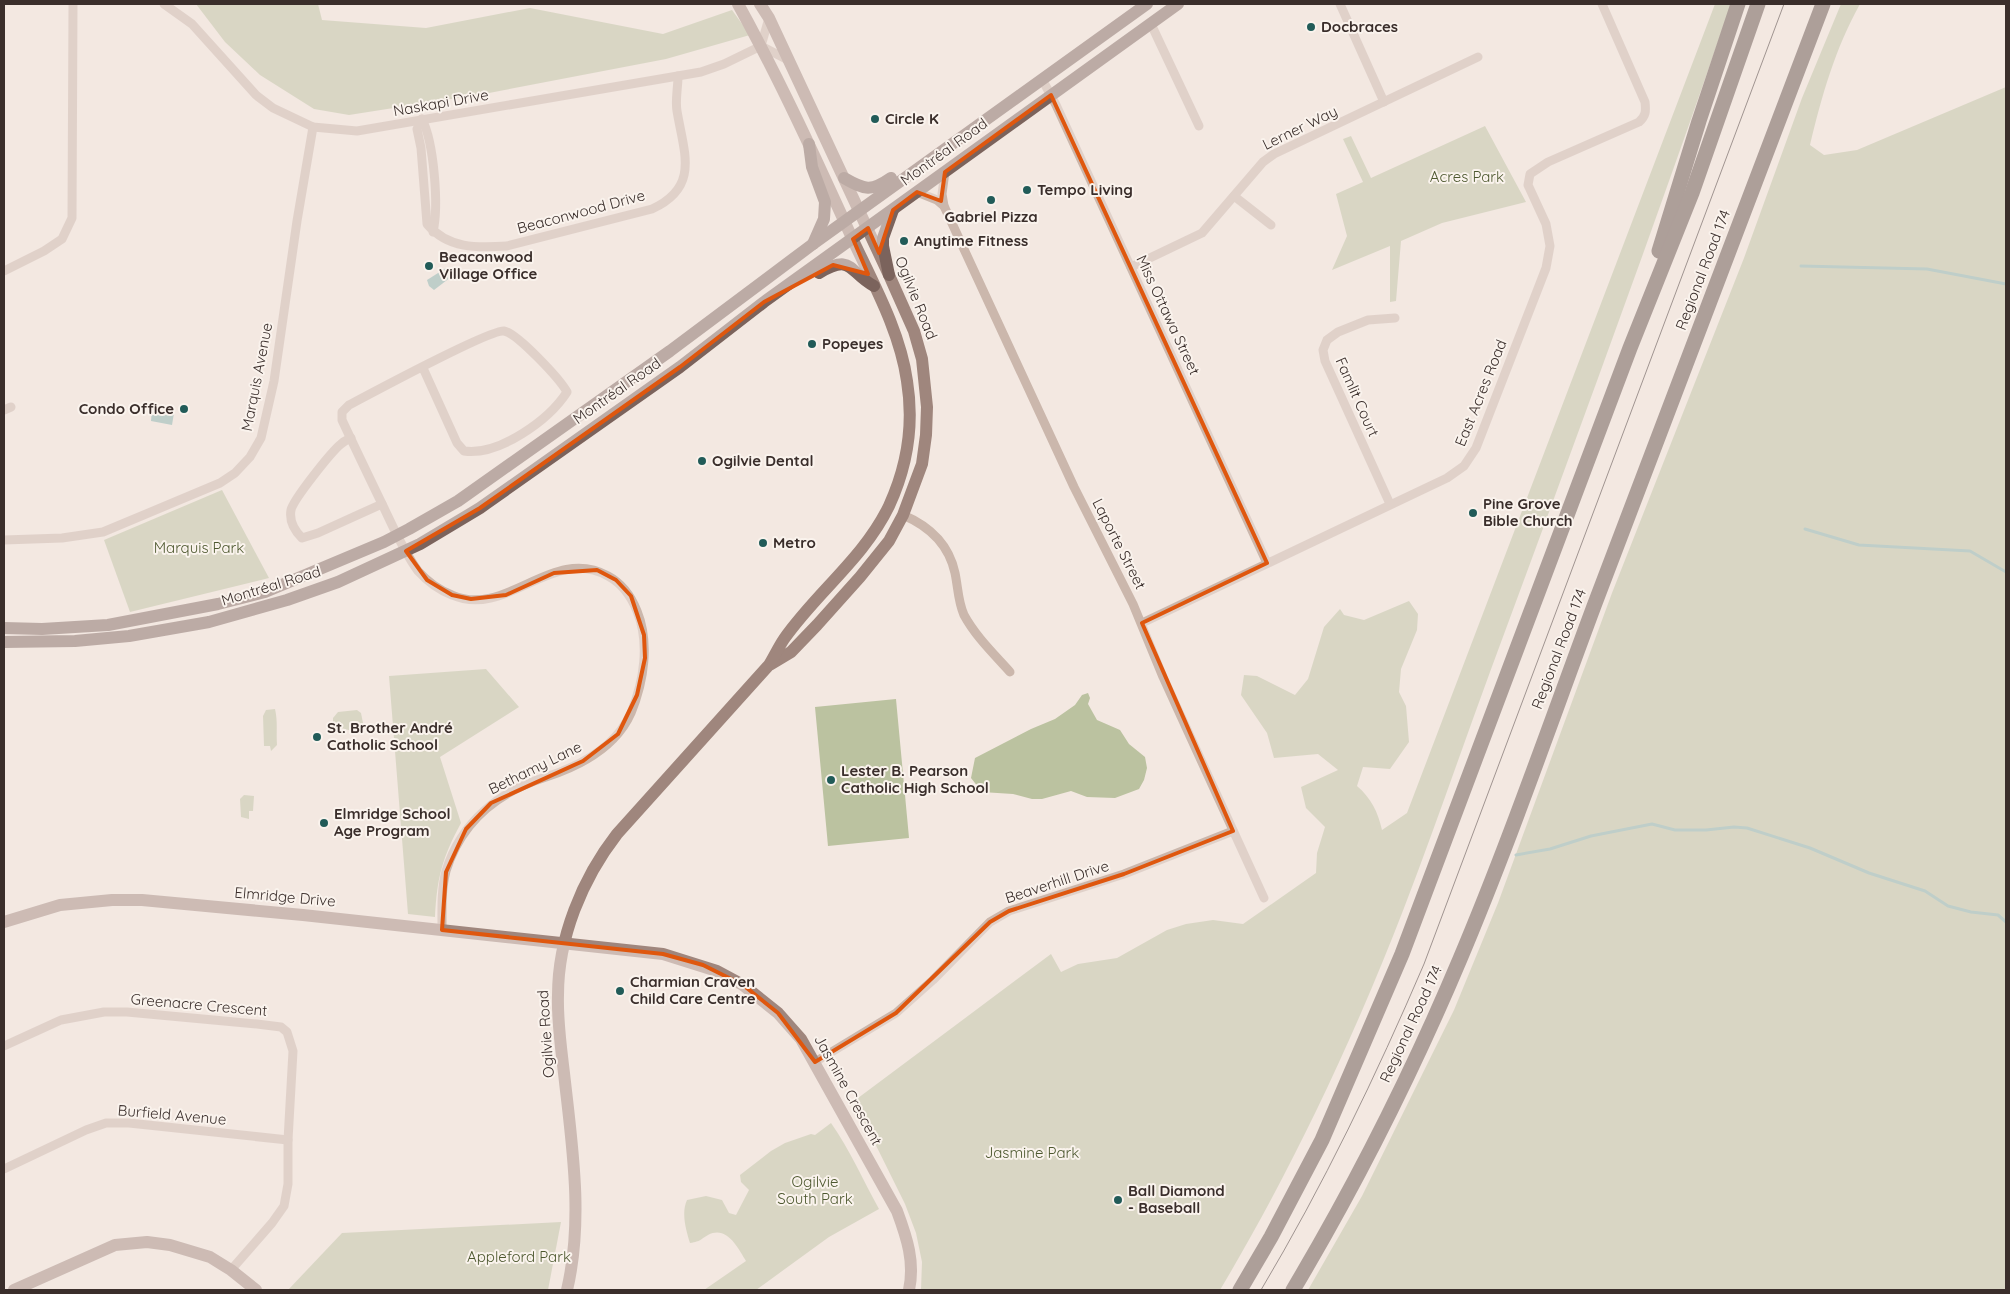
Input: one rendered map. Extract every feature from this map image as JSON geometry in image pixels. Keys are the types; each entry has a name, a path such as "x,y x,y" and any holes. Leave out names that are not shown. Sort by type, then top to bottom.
{"highway":[{"path":"1630,348 1699,121 1738,4"},
{"path":"1240,1290 1271,1237 1322,1140 1402,954 1630,348 1692,193 1758,4"},
{"name":"Regional Road 174","path":"1293,1290 1362,1166 1419,1052 1460,960 1494,876 1621,534 1824,4"}],"main road":[{"name":"Montréal Road","path":"4,628 42,629 108,625 218,604 265,592 397,535 458,501 670,351 844,221 1147,4"},
{"name":"Montréal Road","path":"4,642 129,636 209,622 322,588 406,551 480,508 680,367 764,302 853,240 1050,95 1178,4"},
{"path":"809,144 812,167 826,202 824,219 813,244"},
{"path":"844,178 856,185 872,189 879,187 909,166 936,156"},
{"path":"890,275 883,238 893,210"},
{"path":"764,302 781,296 833,265 839,264 853,268 868,283 874,286"},
{"path":"670,351 680,367"}],"street":[{"path":"4,271 44,252 62,239 72,218 73,4"},
{"name":"Naskapi Drive","path":"164,4 192,24 256,95 273,108 314,127 357,131 701,72 724,64 761,46"},
{"name":"Ogilvie Road","path":"567,1290 575,1248 576,1222 573,1163 558,1018 558,980 566,942 584,887 609,844 769,665 784,639 868,541 889,505 899,479 907,449 910,425 907,381 902,356 874,286 809,144 761,46 738,4"},
{"name":"Ogilvie Road","path":"760,4 769,18 890,275 922,359 927,406 922,464 903,515 889,541 860,577 791,652 769,665"},
{"path":"1340,4 1384,102"},
{"name":"East Acres Road","path":"1142,623 1447,478 1464,466 1476,448 1546,268 1550,246 1546,224 1528,186 1530,174 1548,162 1639,122 1644,118 1646,112 1645,102 1602,4"},
{"path":"769,18 761,46 788,60"},
{"path":"1151,24 1199,126"},
{"name":"Lerner Way","path":"1131,267 1202,233 1263,162 1274,154 1478,57"},
{"name":"Beaconwood Drive","path":"422,119 427,130 433,165 435,221 433,232 458,245 485,248 507,246 652,209 663,204 674,195 684,175 686,161 677,109 678,76"},
{"name":"Miss Ottawa Street","path":"1042,79 1131,267 1266,563"},
{"name":"Marquis Avenue","path":"4,540 62,538 103,532 220,484 235,473 250,457 261,438 274,381 297,221 314,127"},
{"name":"Laporte Street","path":"945,172 942,194 944,206 1074,488 1142,623 1163,677 1264,898"},
{"path":"918,192 937,200 944,206"},
{"path":"1234,196 1271,225"},
{"name":"Famlit Court","path":"1390,504 1325,361 1323,350 1327,340 1338,332 1368,320 1395,318"},
{"path":"502,331 520,340 562,383 567,392 557,406 533,428 498,445 476,453 464,452 457,443 423,368 487,335 502,331"},
{"name":"Bethamy Lane","path":"423,368 349,405 342,412 342,420 397,535 419,571 428,580 452,595 471,599 489,599 506,595 534,579 554,573 576,568 597,570 616,580 631,596 640,617 644,634 645,658 637,695 630,715 618,734 603,749 583,761 528,784 491,803 466,830 446,872 442,900 442,930"},
{"path":"351,438 340,444 297,499 291,509 292,526 302,538 318,533 382,504"},
{"path":"903,515 916,520 936,535 948,553 955,572 963,612 974,632 1010,672"},
{"name":"Beaverhill Drive","path":"815,1062 896,1013 933,980 990,922 1009,911 1124,874 1233,831"},
{"name":"Elmridge Drive","path":"4,922 60,905 132,900 303,915 566,942"},
{"name":"Jasmine Crescent","path":"566,942 663,954 717,971 743,984 778,1013 801,1039 815,1062 860,1148 897,1212 911,1253 912,1271 909,1290"},
{"name":"Greenacre Crescent","path":"4,1046 61,1020 104,1012 127,1012 281,1027 287,1032 293,1052 288,1140 288,1184 284,1206 272,1224 231,1270"},
{"name":"Burfield Avenue","path":"4,1169 86,1130 106,1123 129,1123 288,1140"},
{"path":"14,1290 115,1245 147,1242 170,1245 210,1257 231,1270 256,1290"}],"highlighted area":[{"path":"1051,95 1267,563 1142,623 1233,831 1124,874 1009,911 990,922 896,1013 815,1062 778,1013 743,985 703,965 663,954 442,930 446,872 466,829 491,803 583,761 618,734 637,695 645,658 644,635 631,596 616,580 597,570 554,573 506,595 471,599 452,595 427,580 406,551 480,508 680,367 764,302 833,265 868,274 853,239 868,228 879,253 893,210 917,192 941,201 945,172"}],"green space":[{"path":"196,4 318,4 322,20 426,28 530,8 663,34 732,10 750,35 666,59 489,93 349,115 314,109 260,75 225,42"},
{"name":"Jasmine Park","path":"1715,4 1731,4 1612,339 1404,908 1364,1006 1320,1103 1272,1198 1220,1290 921,1290 922,1262 916,1233 905,1204 854,1101 1051,954 1061,972 1078,964 1117,958 1167,930 1186,924 1213,920 1243,924 1316,873 1317,853 1325,827 1306,808 1301,787 1338,770 1318,754 1274,758 1267,733 1241,695 1244,675 1257,676 1295,695 1308,679 1324,627 1340,609 1344,615 1364,620 1409,601 1418,614 1417,630 1401,669 1399,692 1406,706 1409,742 1390,769 1363,767 1357,786 1373,806 1382,830 1407,813"},
{"path":"1841,4 1860,4 1836,55 1819,108 1810,145 1824,155 1857,150 2006,87 2006,1290 1308,1290 1362,1196 1454,1010 1498,903 1612,593 1744,258 1802,98"},
{"name":"Acres Park","path":"1485,126 1526,202 1442,223 1401,241 1396,301 1390,302 1390,246 1332,270 1347,236 1336,194 1363,182 1343,139 1351,136 1371,178"},
{"name":"Marquis Park","path":"222,490 269,578 130,612 104,540"},
{"path":"486,669 519,707 440,757 461,823 449,847 442,868 437,891 435,917 408,914 389,676"},
{"path":"1088,693 1090,698 1088,704 1097,720 1120,730 1129,744 1145,757 1147,768 1139,789 1115,798 1087,797 1071,791 1042,799 1032,799 1013,794 982,792 971,778 975,758 1031,729 1055,719 1075,705 1082,695"},
{"path":"896,699 909,838 828,846 815,707"},
{"path":"275,709 277,745 271,751 270,746 264,746 263,716 266,710"},
{"path":"357,710 361,713 363,723 355,732 335,726 333,723 333,718 338,712"},
{"path":"244,795 254,796 253,811 249,811 249,819 241,817 240,799"},
{"name":"Ogilvie South Park","path":"831,1123 879,1209 829,1237 756,1290 704,1290 746,1261 731,1239 721,1233 708,1235 699,1241 690,1243 684,1216 687,1200 706,1196 722,1200 729,1213 736,1215 749,1190 741,1182 740,1175 771,1151 785,1143 811,1134 815,1135"},
{"name":"Appleford Park","path":"561,1222 548,1290 288,1290 342,1233"}],"water":[{"path":"446,268 450,272 451,277 434,290 429,286 427,280"},
{"path":"152,409 174,413 172,425 151,421"}],"waterway":[{"path":"1801,266 1927,269 2006,284"},
{"path":"1805,529 1859,545 1970,551 2006,572"},
{"path":"1516,855 1550,849 1591,836 1652,824 1675,830 1747,828 1810,848 1869,873 1925,891 1948,906 1971,912 1998,915 2006,922"}],"tram line":[{"path":"1261,1290 1306,1211 1348,1130 1424,964 1784,4"}],"place":[{"name":"Docbraces","path":"1311,27"},
{"name":"Circle K","path":"875,119"},
{"name":"Tempo Living","path":"1027,190"},
{"name":"Gabriel Pizza","path":"991,200"},
{"name":"Anytime Fitness","path":"904,241"},
{"name":"Beaconwood Village Office","path":"429,266"},
{"name":"Popeyes","path":"812,344"},
{"name":"Condo Office","path":"184,409"},
{"name":"Ogilvie Dental","path":"702,461"},
{"name":"Pine Grove Bible Church","path":"1473,513"},
{"name":"Metro","path":"763,543"},
{"name":"St. Brother André Catholic School","path":"317,737"},
{"name":"Lester B. Pearson Catholic High School","path":"831,780"},
{"name":"Elmridge School Age Program","path":"324,823"},
{"name":"Charmian Craven Child Care Centre","path":"620,991"},
{"name":"Ball Diamond - Baseball","path":"1118,1200"}]}
